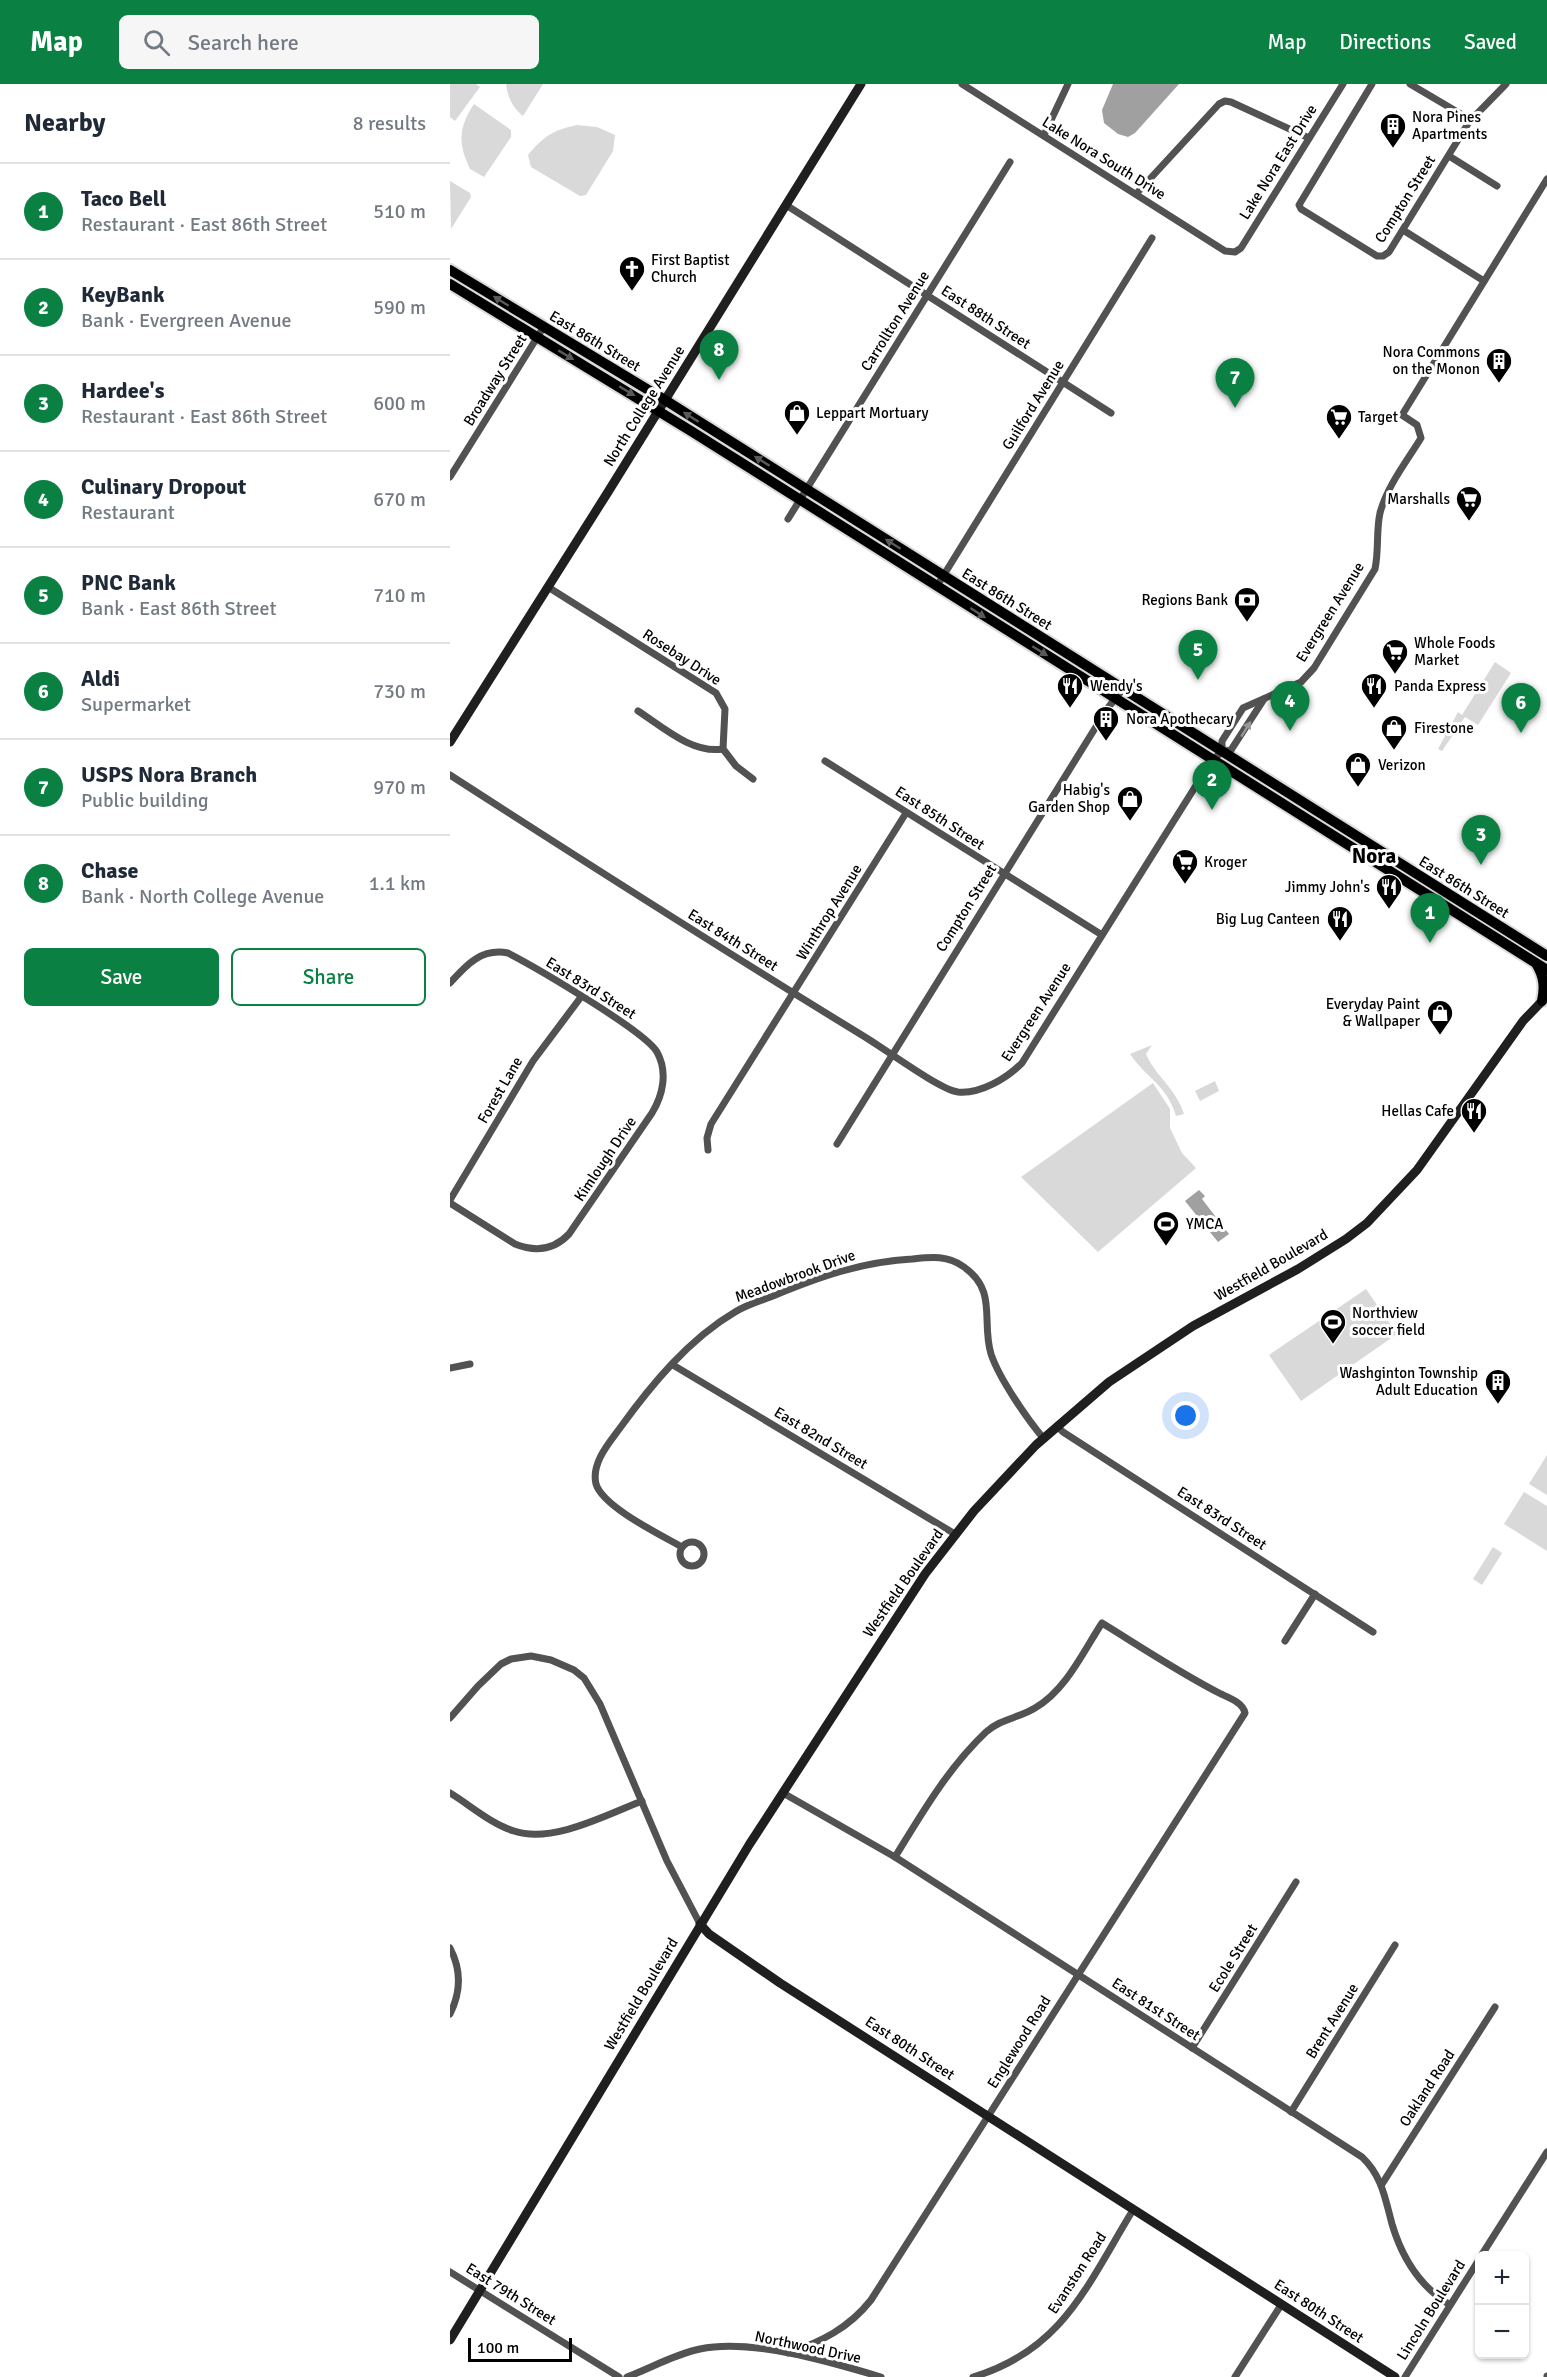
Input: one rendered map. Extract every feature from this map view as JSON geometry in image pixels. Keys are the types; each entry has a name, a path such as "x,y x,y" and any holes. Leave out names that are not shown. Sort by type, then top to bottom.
{"main road":[{"name":"East 86th Street","path":"450,270 540,333 658,410 942,575 1547,956"},
{"name":"East 86th Street","path":"450,284 664,400 937,586 1547,970"},
{"path":"1535,962 1543,977 1544,998"}],"street":[{"name":"North College Avenue","path":"450,742 861,84"},
{"name":"Lake Nora South Drive","path":"962,84 1225,251 1233,252"},
{"path":"1044,135 1068,84"},
{"name":"Lake Nora East Drive","path":"1233,252 1241,248 1343,84"},
{"name":"Compton Street","path":"1372,84 1300,199 1299,205 1301,209 1377,256 1383,256 1389,252 1471,120 1506,84"},
{"path":"1410,84 1471,120"},
{"path":"1136,194 1221,102 1231,102 1309,138"},
{"name":"Compton Street","path":"1449,156 1497,186"},
{"name":"Carrollton Avenue","path":"788,519 1010,162"},
{"name":"Evergreen Avenue","path":"1222,752 1222,741 1243,708 1301,682 1314,668 1375,569 1379,552 1380,515 1384,500 1421,438 1418,425 1402,415 1547,179"},
{"name":"East 88th Street","path":"786,205 1112,413"},
{"path":"1402,230 1484,281"},
{"name":"Guilford Avenue","path":"937,586 1152,238"},
{"name":"Broadway Street","path":"450,477 540,333"},
{"name":"Rosebay Drive","path":"548,587 716,693 725,709 723,749"},
{"name":"Compton Street","path":"837,1144 1003,874 1114,698 1122,690"},
{"name":"Evergreen Avenue","path":"1010,1076 1022,1063 1212,760 1222,752 1231,750 1264,699"},
{"path":"638,711 696,747 723,749 736,766 753,779"},
{"name":"East 85th Street","path":"825,760 1102,935"},
{"name":"East 84th Street","path":"450,775 946,1089 958,1092 973,1090 1010,1076"},
{"name":"Winthrop Avenue","path":"708,1150 707,1138 711,1124 906,813"},
{"name":"East 83rd Street","path":"450,983 473,960 492,952 514,956 646,1040 657,1052 662,1066"},
{"name":"Forest Lane","path":"450,1202 529,1066 581,997"},
{"name":"Westfield Boulevard","path":"450,2340 748,1845 914,1590 955,1534 995,1487 1044,1438 1102,1388 1193,1326 1326,1253 1367,1223 1417,1170 1522,1021 1544,998"},
{"name":"Kimlough Drive","path":"450,1202 515,1244 529,1249 542,1249 557,1244 569,1234 652,1113 663,1088 662,1066"},
{"name":"Meadowbrook Drive","path":"682,1547 609,1503 596,1483 596,1469 600,1459 631,1413 673,1365 701,1338 735,1311 807,1282 880,1261 948,1258 966,1268 975,1276 983,1289 989,1323 989,1344 995,1362 1028,1420 1044,1438"},
{"path":"450,1368 470,1364"},
{"name":"East 82nd Street","path":"673,1365 955,1534"},
{"name":"East 83rd Street","path":"1057,1426 1373,1632"},
{"path":"1285,1641 1315,1594"},
{"name":"Englewood Road","path":"788,2353 834,2334 850,2323 866,2307 1245,1713 1244,1708 1235,1700 1196,1682 1102,1623 1052,1695 1028,1713 993,1726 947,1775 895,1857"},
{"name":"East 80th Street","path":"450,1718 489,1674 505,1662 522,1656 531,1656 563,1664 574,1670 584,1678 608,1720 671,1871 700,1924 709,1934 780,1983 1395,2377"},
{"path":"450,1793 504,1827 526,1834 539,1835 562,1831 642,1801"},
{"name":"East 81st Street","path":"783,1794 895,1857 1362,2157 1375,2171 1382,2184 1397,2241 1410,2266 1425,2285 1450,2305"},
{"name":"Ecole Street","path":"1192,2048 1296,1882"},
{"name":"Brent Avenue","path":"1291,2112 1395,1945"},
{"path":"450,1948 459,1978 457,1995 450,2013"},
{"name":"Oakland Road","path":"1382,2184 1495,2007"},
{"name":"Lincoln Boulevard","path":"1484,2251 1547,2152"},
{"name":"Evanston Road","path":"973,2377 1019,2359 1056,2329 1073,2308 1133,2210"},
{"name":"Lincoln Boulevard","path":"1405,2377 1475,2265"},
{"name":"East 79th Street","path":"450,2272 619,2377"},
{"path":"1235,2377 1281,2305"},
{"name":"Northwood Drive","path":"627,2377 683,2354 709,2348 740,2347 788,2353 881,2377"}],"shaded area":[{"path":"450,84 476,84 480,87 455,121 450,117"},
{"path":"506,84 543,84 523,116 511,102"},
{"path":"1113,84 1179,84 1135,133 1128,137 1118,134 1104,123 1102,110"},
{"path":"474,104 511,130 511,137 484,177 470,169 463,152 463,129"},
{"path":"577,125 597,127 615,135 613,151 586,195 580,196 531,167 528,155 550,135 561,129"},
{"path":"450,181 470,193 471,197 451,229"},
{"path":"1495,662 1511,673 1478,725 1465,717 1442,751 1438,749 1458,712 1462,715"},
{"path":"1152,1045 1146,1054 1176,1096 1184,1114 1176,1116 1162,1089 1130,1054"},
{"path":"1215,1081 1219,1091 1200,1101 1195,1091"},
{"path":"1153,1083 1170,1109 1170,1128 1182,1153 1196,1168 1098,1252 1021,1177"},
{"path":"1199,1190 1205,1196 1202,1199 1229,1234 1218,1242 1185,1201"},
{"name":"Northview soccer field","path":"1366,1289 1397,1334 1301,1401 1269,1355"},
{"path":"1547,1455 1547,1495 1529,1484"},
{"path":"1524,1492 1547,1506 1547,1551 1504,1524"},
{"path":"1493,1547 1502,1553 1482,1585 1473,1579"}],"place":[{"name":"Nora Pines Apartments","path":"1393,149"},
{"name":"First Baptist Church","path":"632,292"},
{"name":"Chase","path":"719,380"},
{"name":"Nora Commons on the Monon","path":"1499,384"},
{"name":"USPS Nora Branch","path":"1235,408"},
{"name":"Leppart Mortuary","path":"797,436"},
{"name":"Target","path":"1339,440"},
{"name":"Marshalls","path":"1469,522"},
{"name":"Regions Bank","path":"1247,623"},
{"name":"Whole Foods Market","path":"1395,675"},
{"name":"PNC Bank","path":"1198,680"},
{"name":"Wendy's","path":"1070,709"},
{"name":"Panda Express","path":"1374,709"},
{"name":"Culinary Dropout","path":"1290,731"},
{"name":"Aldi","path":"1521,733"},
{"name":"Nora Apothecary","path":"1106,742"},
{"name":"Firestone","path":"1394,751"},
{"name":"Verizon","path":"1358,788"},
{"name":"KeyBank","path":"1212,810"},
{"name":"Habig's Garden Shop","path":"1130,822"},
{"name":"Hardee's","path":"1481,865"},
{"name":"Kroger","path":"1185,885"},
{"name":"Jimmy John's","path":"1389,910"},
{"name":"Big Lug Canteen","path":"1340,942"},
{"name":"Taco Bell","path":"1430,943"},
{"name":"Everyday Paint & Wallpaper","path":"1440,1036"},
{"name":"Hellas Cafe","path":"1474,1134"},
{"name":"YMCA","path":"1166,1247"},
{"name":"Northview soccer field","path":"1333,1345"},
{"name":"Washginton Township Adult Education","path":"1498,1405"}],"district":[{"name":"Nora","path":"1374,856"}]}
